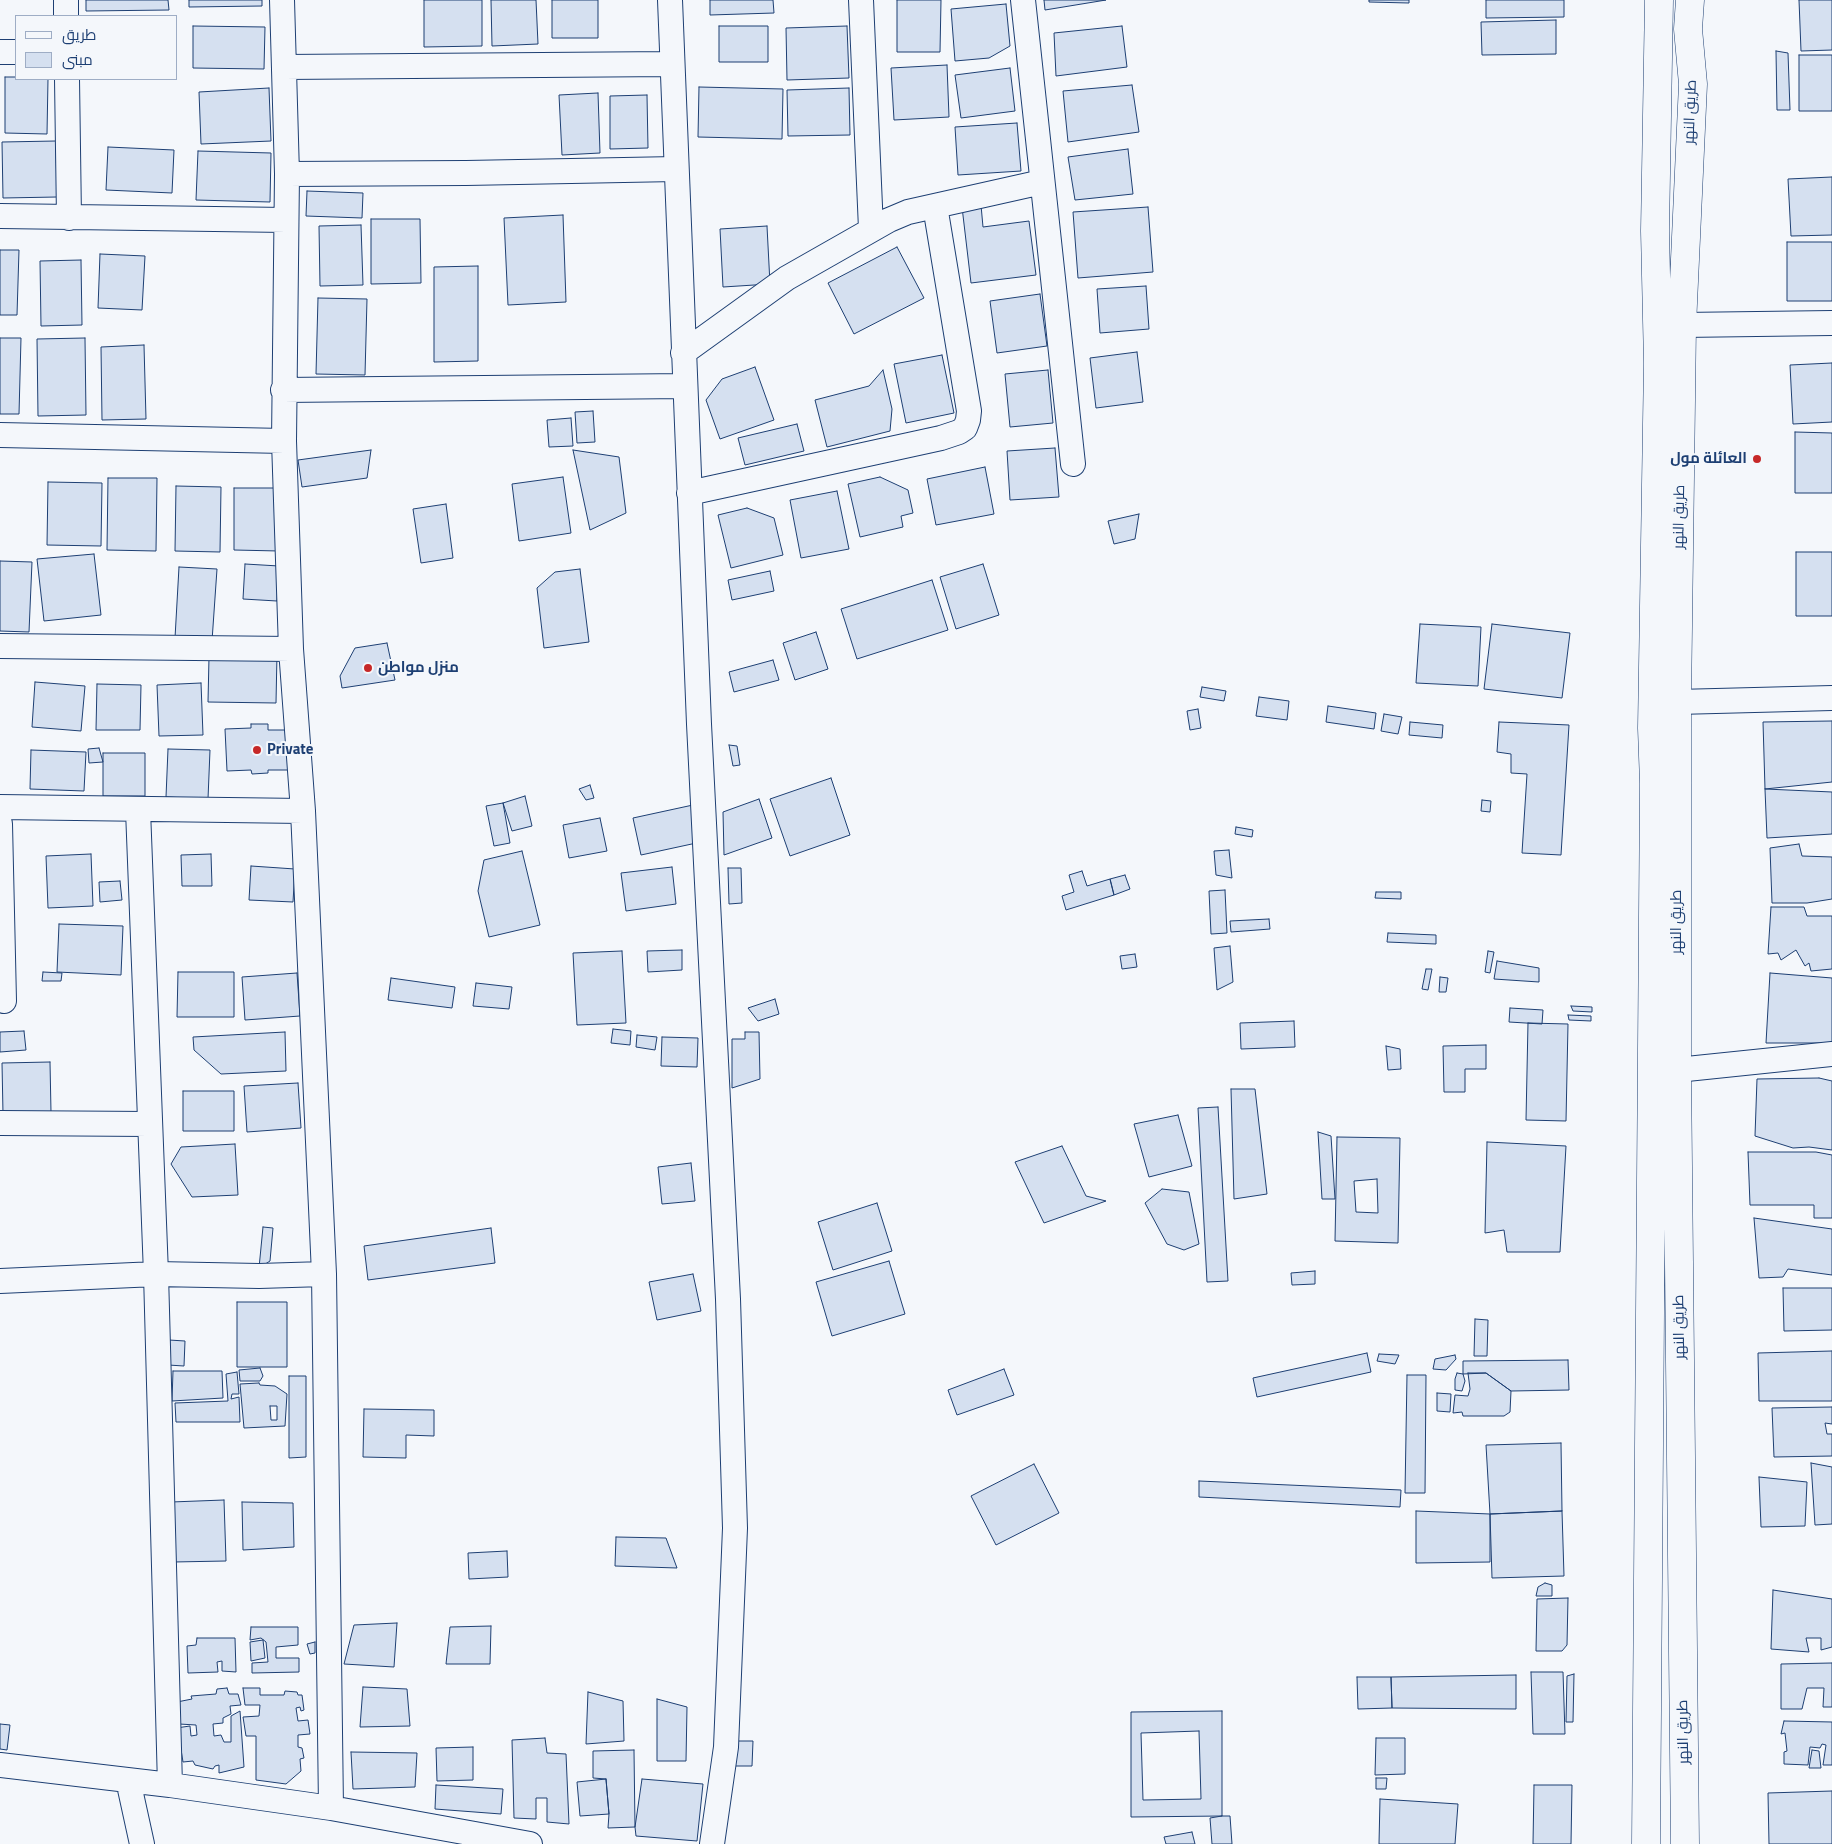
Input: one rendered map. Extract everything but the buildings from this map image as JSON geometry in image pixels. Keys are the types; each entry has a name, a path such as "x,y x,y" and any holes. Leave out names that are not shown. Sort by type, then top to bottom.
{"main road":[{"name":"طريق النهر","path":"1646,1844 1654,783 1652,718 1658,363 1655,231 1659,0"},
{"name":"طريق النهر","path":"1685,1844 1677,1070 1677,702 1682,325 1693,84 1688,29 1690,0"},
{"path":"1657,104 1691,108"}],"street":[{"path":"66,0 66,15"},
{"path":"282,0 287,174 284,441 291,650 303,811 324,1274 331,1808"},
{"path":"670,0 671,64 699,724 728,1299 735,1528 726,1747 712,1844"},
{"path":"861,0 871,229"},
{"path":"1023,0 1073,464"},
{"path":"0,52 15,52"},
{"path":"284,66 671,64"},
{"path":"67,80 70,218"},
{"path":"287,174 676,169"},
{"path":"683,353 787,278 871,229 908,212 1042,182"},
{"path":"689,493 941,438 965,428 969,410 935,206"},
{"path":"0,216 286,220"},
{"path":"1682,325 1832,324"},
{"path":"284,390 685,386"},
{"path":"0,435 284,441"},
{"path":"0,646 291,650"},
{"path":"1677,702 1832,698"},
{"path":"0,807 303,811"},
{"path":"138,810 156,1274 170,1785"},
{"path":"0,824 4,1001"},
{"path":"1677,1070 1832,1054"},
{"path":"0,1124 149,1124"},
{"path":"0,1281 156,1274 259,1276 324,1274"},
{"path":"0,1765 170,1785 331,1808 530,1844"},
{"path":"128,1780 142,1844"}],"place":[{"name":"العائلة مول","path":"1757,459"},
{"name":"منزل مواطن","path":"368,668"},
{"name":"Private","path":"257,750"}]}
